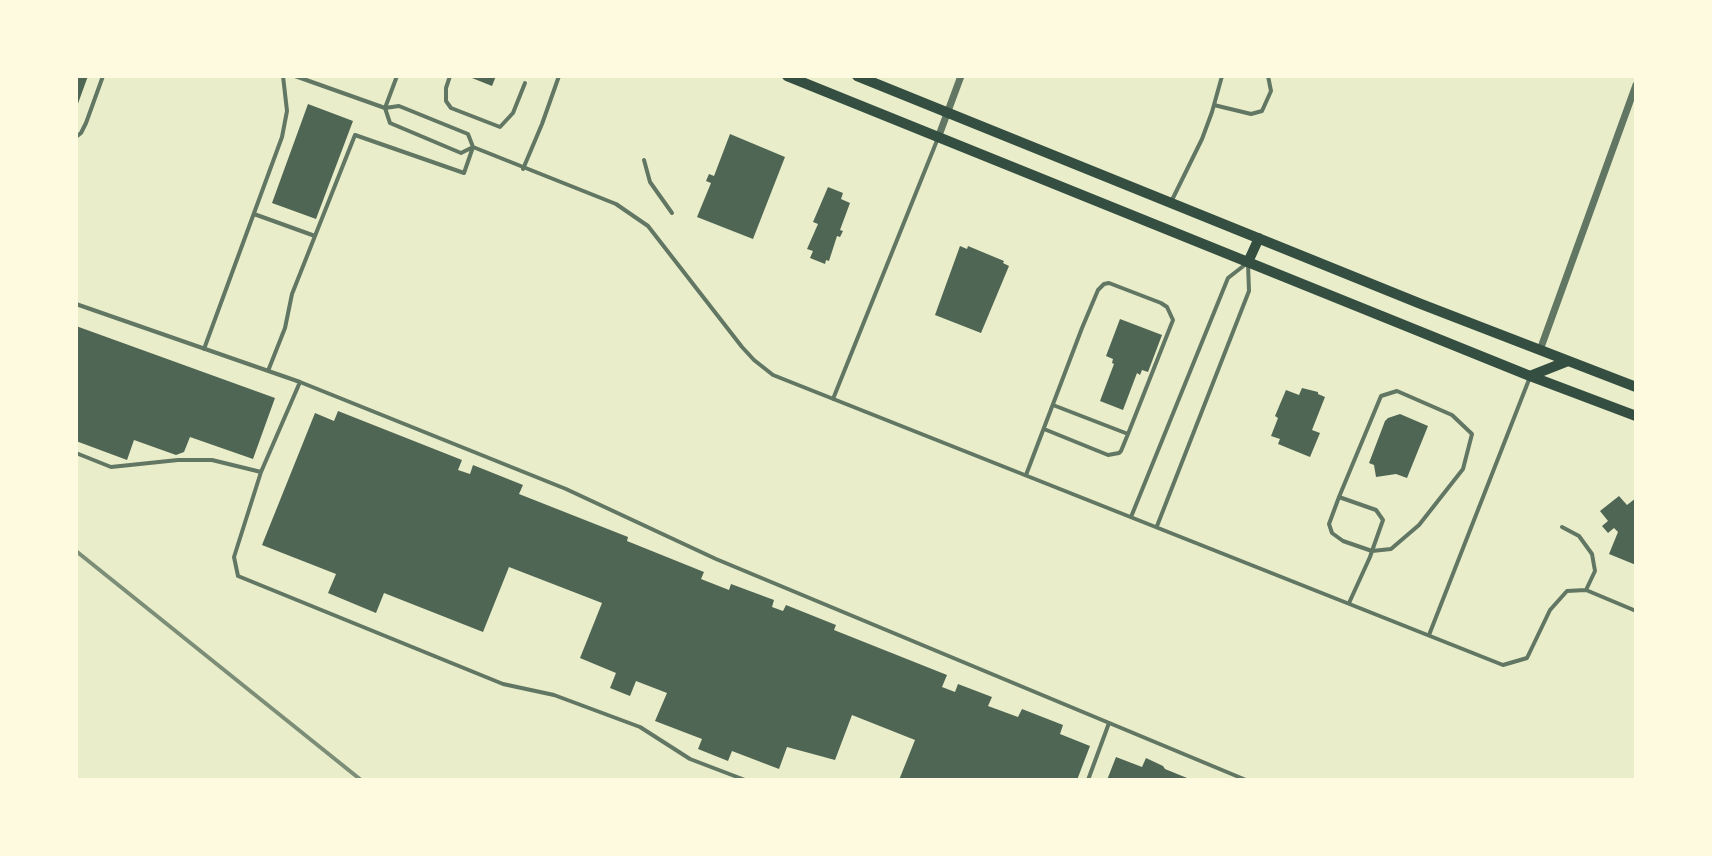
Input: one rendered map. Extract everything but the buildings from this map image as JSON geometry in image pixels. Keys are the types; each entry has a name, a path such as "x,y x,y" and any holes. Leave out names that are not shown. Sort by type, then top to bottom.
{"main road":[{"path":"787,76 1636,416"},
{"path":"857,76 1636,387"},
{"path":"1248,262 1259,238"},
{"path":"1530,376 1568,361"}],"street":[{"path":"938,138 961,76"},
{"path":"1540,350 1636,85"}],"lane":[{"path":"76,137 86,123 103,76"},
{"path":"204,349 282,137 287,111 283,76"},
{"path":"268,371 285,328 292,294 355,135 464,173 473,147 468,134 399,106 385,108 295,76"},
{"path":"397,76 385,108 390,123 461,153 473,147"},
{"path":"450,76 446,101 451,108 500,127 513,113 525,83"},
{"path":"1171,202 1202,139 1222,76"},
{"path":"1214,105 1251,114 1262,111 1271,91 1268,76"},
{"path":"523,169 559,78"},
{"path":"833,399 938,138"},
{"path":"473,147 616,204 648,226 754,360 773,375 833,399 1503,665 1527,658 1550,610 1567,591 1586,590 1636,611"},
{"path":"644,160 650,182 672,213"},
{"path":"254,214 315,236"},
{"path":"1131,517 1228,278 1248,262"},
{"path":"1156,527 1249,291 1248,262"},
{"path":"1026,475 1043,429 1098,290 1109,283 1167,307 1173,320 1170,331 1119,453 1108,455 1043,429"},
{"path":"76,304 300,382 575,492 716,559 1246,780"},
{"path":"1429,635 1530,376"},
{"path":"300,382 261,472 234,557 238,576 503,684 554,695 640,727 690,759 745,780"},
{"path":"1397,391 1452,415 1472,434 1463,469 1419,525 1391,549 1372,551 1343,541 1332,533 1329,524 1339,497 1381,396 1397,391"},
{"path":"1053,405 1128,434"},
{"path":"76,453 111,467 212,460 261,472"},
{"path":"1339,497 1376,510 1383,520 1349,603"},
{"path":"1562,527 1579,536 1592,554 1595,571 1586,590"},
{"path":"1088,780 1109,723"}],"railway":[{"path":"76,551 361,780"}]}
